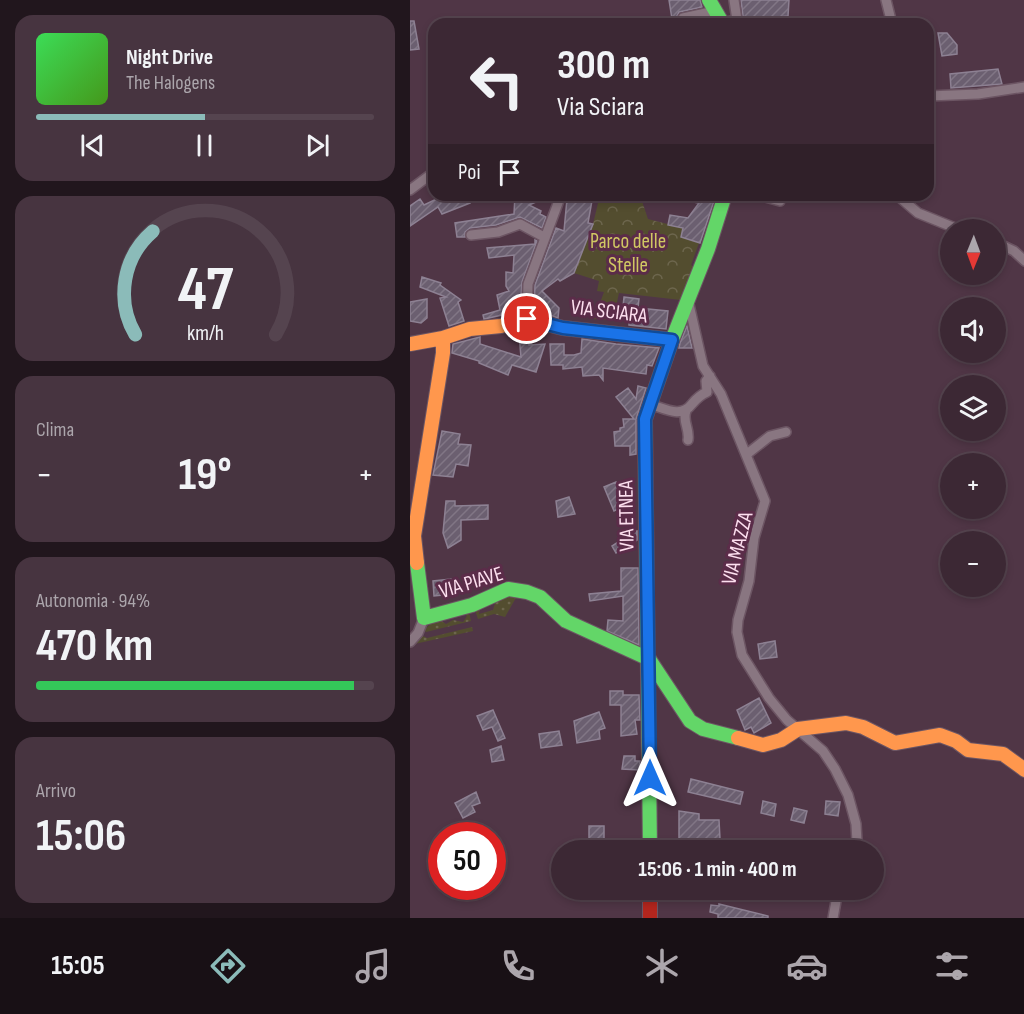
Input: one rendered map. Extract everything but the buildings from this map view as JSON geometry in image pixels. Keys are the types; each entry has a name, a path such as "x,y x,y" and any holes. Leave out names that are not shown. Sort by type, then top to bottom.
{"street":[{"path":"734,0 738,18"},
{"path":"886,0 890,18"},
{"path":"683,18 717,14"},
{"path":"934,96 978,94 1025,87"},
{"path":"410,190 428,176"},
{"path":"410,344 443,338 470,329 501,326 527,319 528,284 559,201"},
{"name":"VIA ETNEA","path":"650,840 645,419 648,404 708,249 723,201"},
{"path":"904,201 918,213 940,222"},
{"path":"471,235 498,232 520,224 544,237"},
{"path":"1006,247 1025,261"},
{"name":"VIA MAZZA","path":"688,299 703,366 721,394 760,483 766,506 754,538 751,572 738,620 738,643 742,655 769,698 798,729 823,751 835,769 848,795 856,824 857,840"},
{"name":"VIA SCIARA","path":"527,319 563,328 672,340"},
{"name":"VIA PIAVE","path":"443,338 443,353 414,536 424,618 472,605 508,589 518,590 540,597 566,621 649,659"},
{"path":"688,440 689,430 684,416 700,395 707,392 706,381 710,376"},
{"path":"648,404 680,413 686,411"},
{"path":"747,454 770,436 786,432"},
{"path":"410,642 418,633 424,618"},
{"path":"649,659 696,726 763,745 781,740 798,729 846,723 863,727 895,743 940,735 956,741 968,750 1003,754 1025,770"},
{"path":"650,900 650,918"},
{"path":"833,918 836,900"}],"green space":[{"name":"Parco delle Stelle","path":"599,201 642,201 648,219 683,228 681,237 699,243 691,265 694,267 681,300 619,293 613,320 594,319 604,292 597,291 599,281 574,273 593,224"},
{"path":"507,596 517,596 505,617 494,614 478,619 475,610 480,608 479,614 493,610 496,600"},
{"path":"469,612 471,621 426,632 424,630 437,618 446,624 453,620 463,622 467,616 462,613"},
{"path":"472,627 473,631 410,645 421,635 427,638"}],"traffic: fast":[{"path":"709,0 720,18"},
{"path":"650,840 645,419 672,340 708,249 723,201"},
{"path":"417,563 424,618 472,605 508,589 527,592 540,597 566,621 649,659 690,721 703,729 738,738"}],"traffic: slow":[{"path":"410,344 443,338 470,329 501,326 527,319 563,328 672,340"},
{"path":"417,563 414,536 443,353 443,338"},
{"path":"738,738 763,745 781,740 798,729 846,723 863,727 895,743 940,735 956,741 968,750 1003,754 1025,770"}],"traffic: jam":[{"path":"650,900 650,918"}],"route":[{"path":"527,319 563,328 672,340 645,419 650,778"}]}
